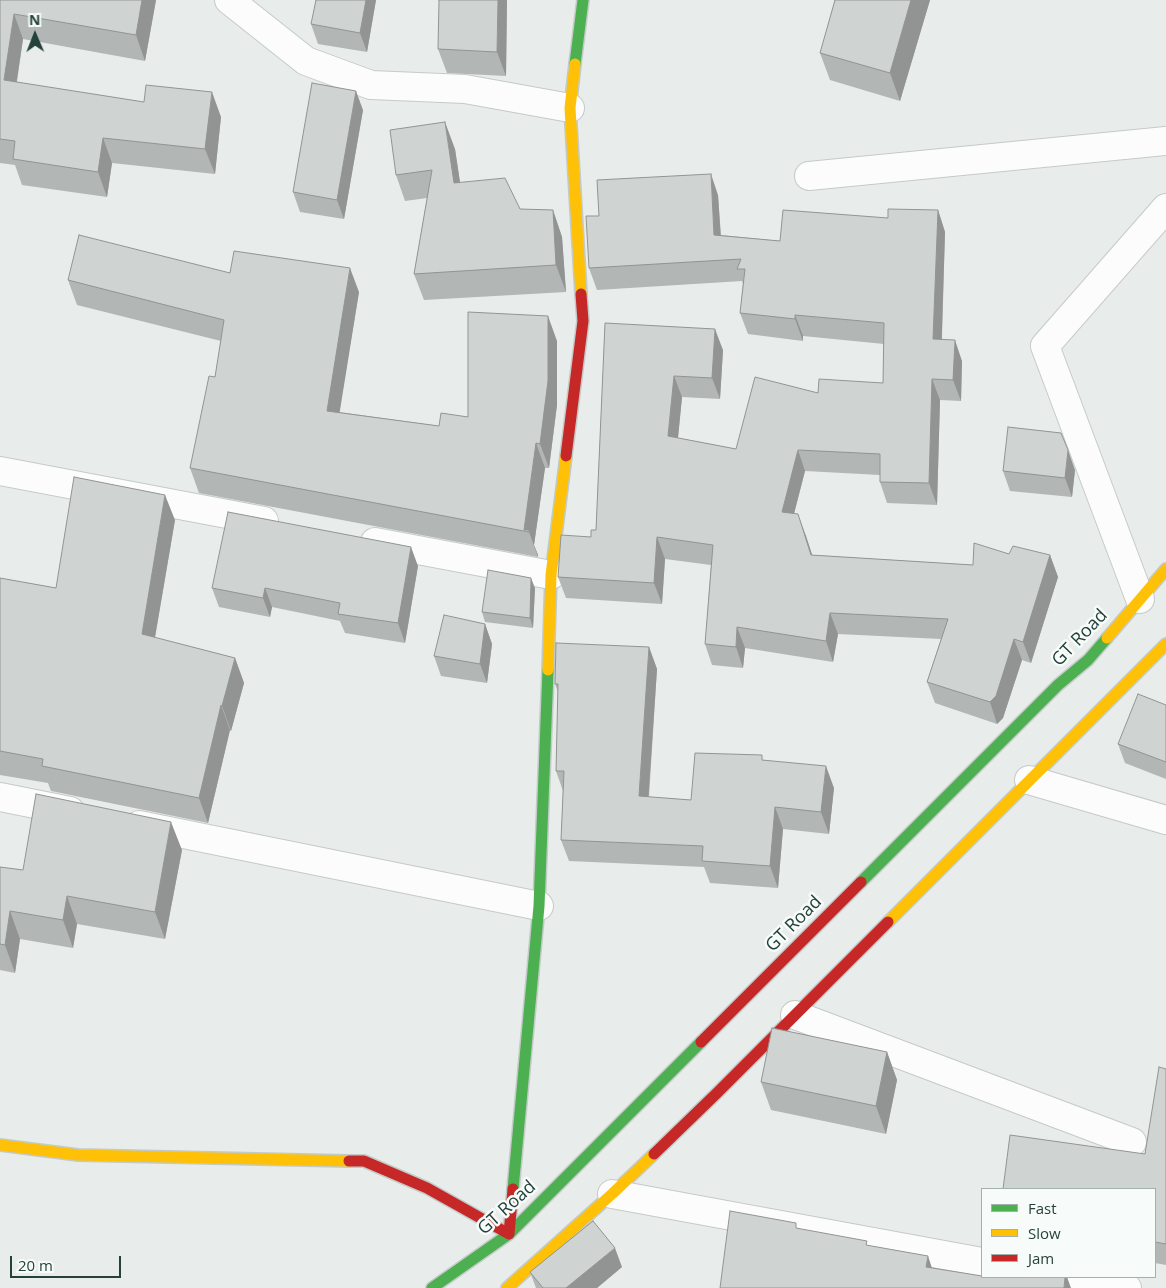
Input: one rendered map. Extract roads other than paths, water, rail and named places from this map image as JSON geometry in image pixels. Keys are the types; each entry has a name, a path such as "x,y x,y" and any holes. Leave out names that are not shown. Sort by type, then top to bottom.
{"main road":[{"path":"0,1145 78,1155 364,1161 427,1188 509,1234 539,906 551,575 584,321 570,108 583,0"},
{"name":"GT Road","path":"432,1288 509,1234 1050,692 1088,660 1166,569"},
{"path":"507,1288 612,1194 718,1093 1166,644"}],"street":[{"path":"229,0 306,61 370,86 466,89 570,108"},
{"path":"810,176 1166,140"},
{"path":"1140,599 1045,346 1166,208"},
{"path":"0,471 290,526"},
{"path":"348,536 551,575"},
{"path":"1029,780 1166,820"},
{"path":"0,797 539,906"},
{"path":"795,1015 1132,1142"},
{"path":"612,1194 981,1262"},
{"path":"1071,1278 1127,1288"}]}
